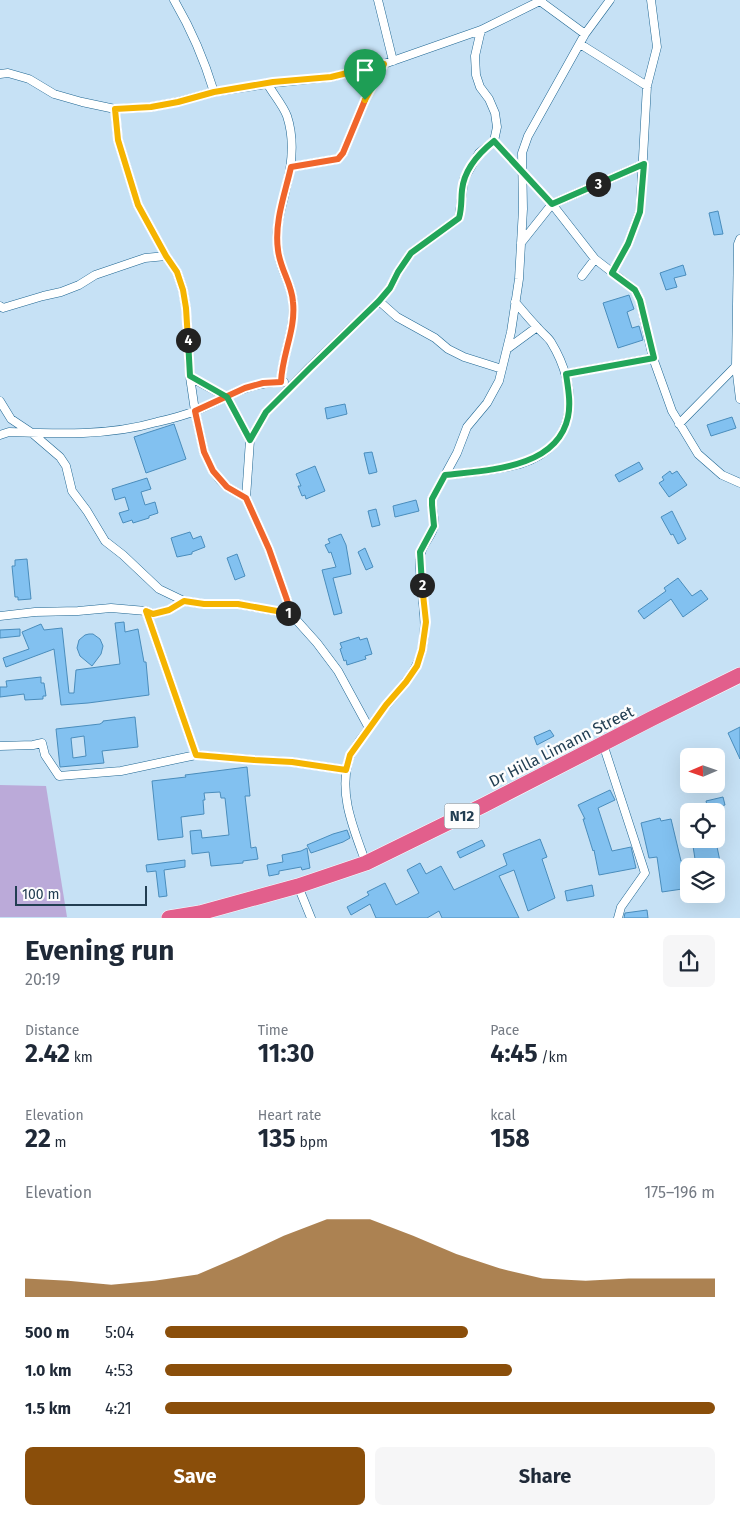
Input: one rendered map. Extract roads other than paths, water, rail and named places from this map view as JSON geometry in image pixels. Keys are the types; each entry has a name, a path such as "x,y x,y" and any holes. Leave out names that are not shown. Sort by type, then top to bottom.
{"highway":[{"name":"Dr Hilla Limann Street","path":"169,918 200,913 298,886 366,863 740,675"}],"street":[{"path":"174,0 189,25 204,60 214,92"},
{"path":"179,8 183,0"},
{"path":"378,0 393,61"},
{"path":"0,74 8,73 29,79 54,94 115,109 151,107 214,92 331,77 384,64 481,30 541,0 585,34"},
{"path":"366,863 350,817 346,791 346,770 350,755 417,666 422,650 426,622 420,570 420,552 434,526 432,499 457,453 467,427 487,403 499,381 507,349 519,279 523,208 522,153 528,136 585,34 610,0"},
{"path":"612,273 628,244 640,212 647,86 656,57 657,47 651,0"},
{"path":"369,728 338,671 317,643 291,614 269,549 246,498 250,440 266,412 379,301 390,288 411,253 459,218 464,179 479,153 494,141 496,127 495,113 489,99 480,87 476,75 475,56 481,30"},
{"path":"580,44 647,86"},
{"path":"291,167 338,159 343,153 365,100 384,64"},
{"path":"267,84 286,115 292,143 291,167 279,214 277,233 278,251 294,302 293,323 284,358 281,382"},
{"path":"115,109 118,140 138,205 177,272 183,290 186,308 190,376 204,452 213,471 227,487 246,498"},
{"path":"494,141 552,204 595,259 635,290 640,300 654,358 672,411 679,424 698,454 722,475 740,482"},
{"path":"521,243 552,204 644,164"},
{"path":"740,239 737,269 738,349 736,366 740,399"},
{"path":"1,308 61,292 79,285 95,275 145,258 166,256"},
{"path":"582,276 595,259"},
{"path":"379,301 397,317 435,338 448,349 464,357 502,369"},
{"path":"445,475 487,470 522,463 554,445 563,433 570,399 566,374 550,340 516,302"},
{"path":"507,349 537,327"},
{"path":"566,374 654,358"},
{"path":"679,424 736,366"},
{"path":"190,376 227,397 250,440"},
{"path":"0,435 9,432 95,433 136,428 195,411 245,388 263,383 295,382"},
{"path":"0,402 11,419 32,433 60,457 66,466 72,491 87,511 105,541 159,589 184,601 204,604 238,604 291,614"},
{"path":"0,616 111,608 146,611 153,614 169,610 184,601"},
{"path":"146,611 196,755"},
{"path":"0,746 42,743 45,755 59,776 121,771 196,755 292,762 346,770"},
{"path":"603,744 645,873 621,907 618,918"},
{"path":"298,886 311,918"}]}
